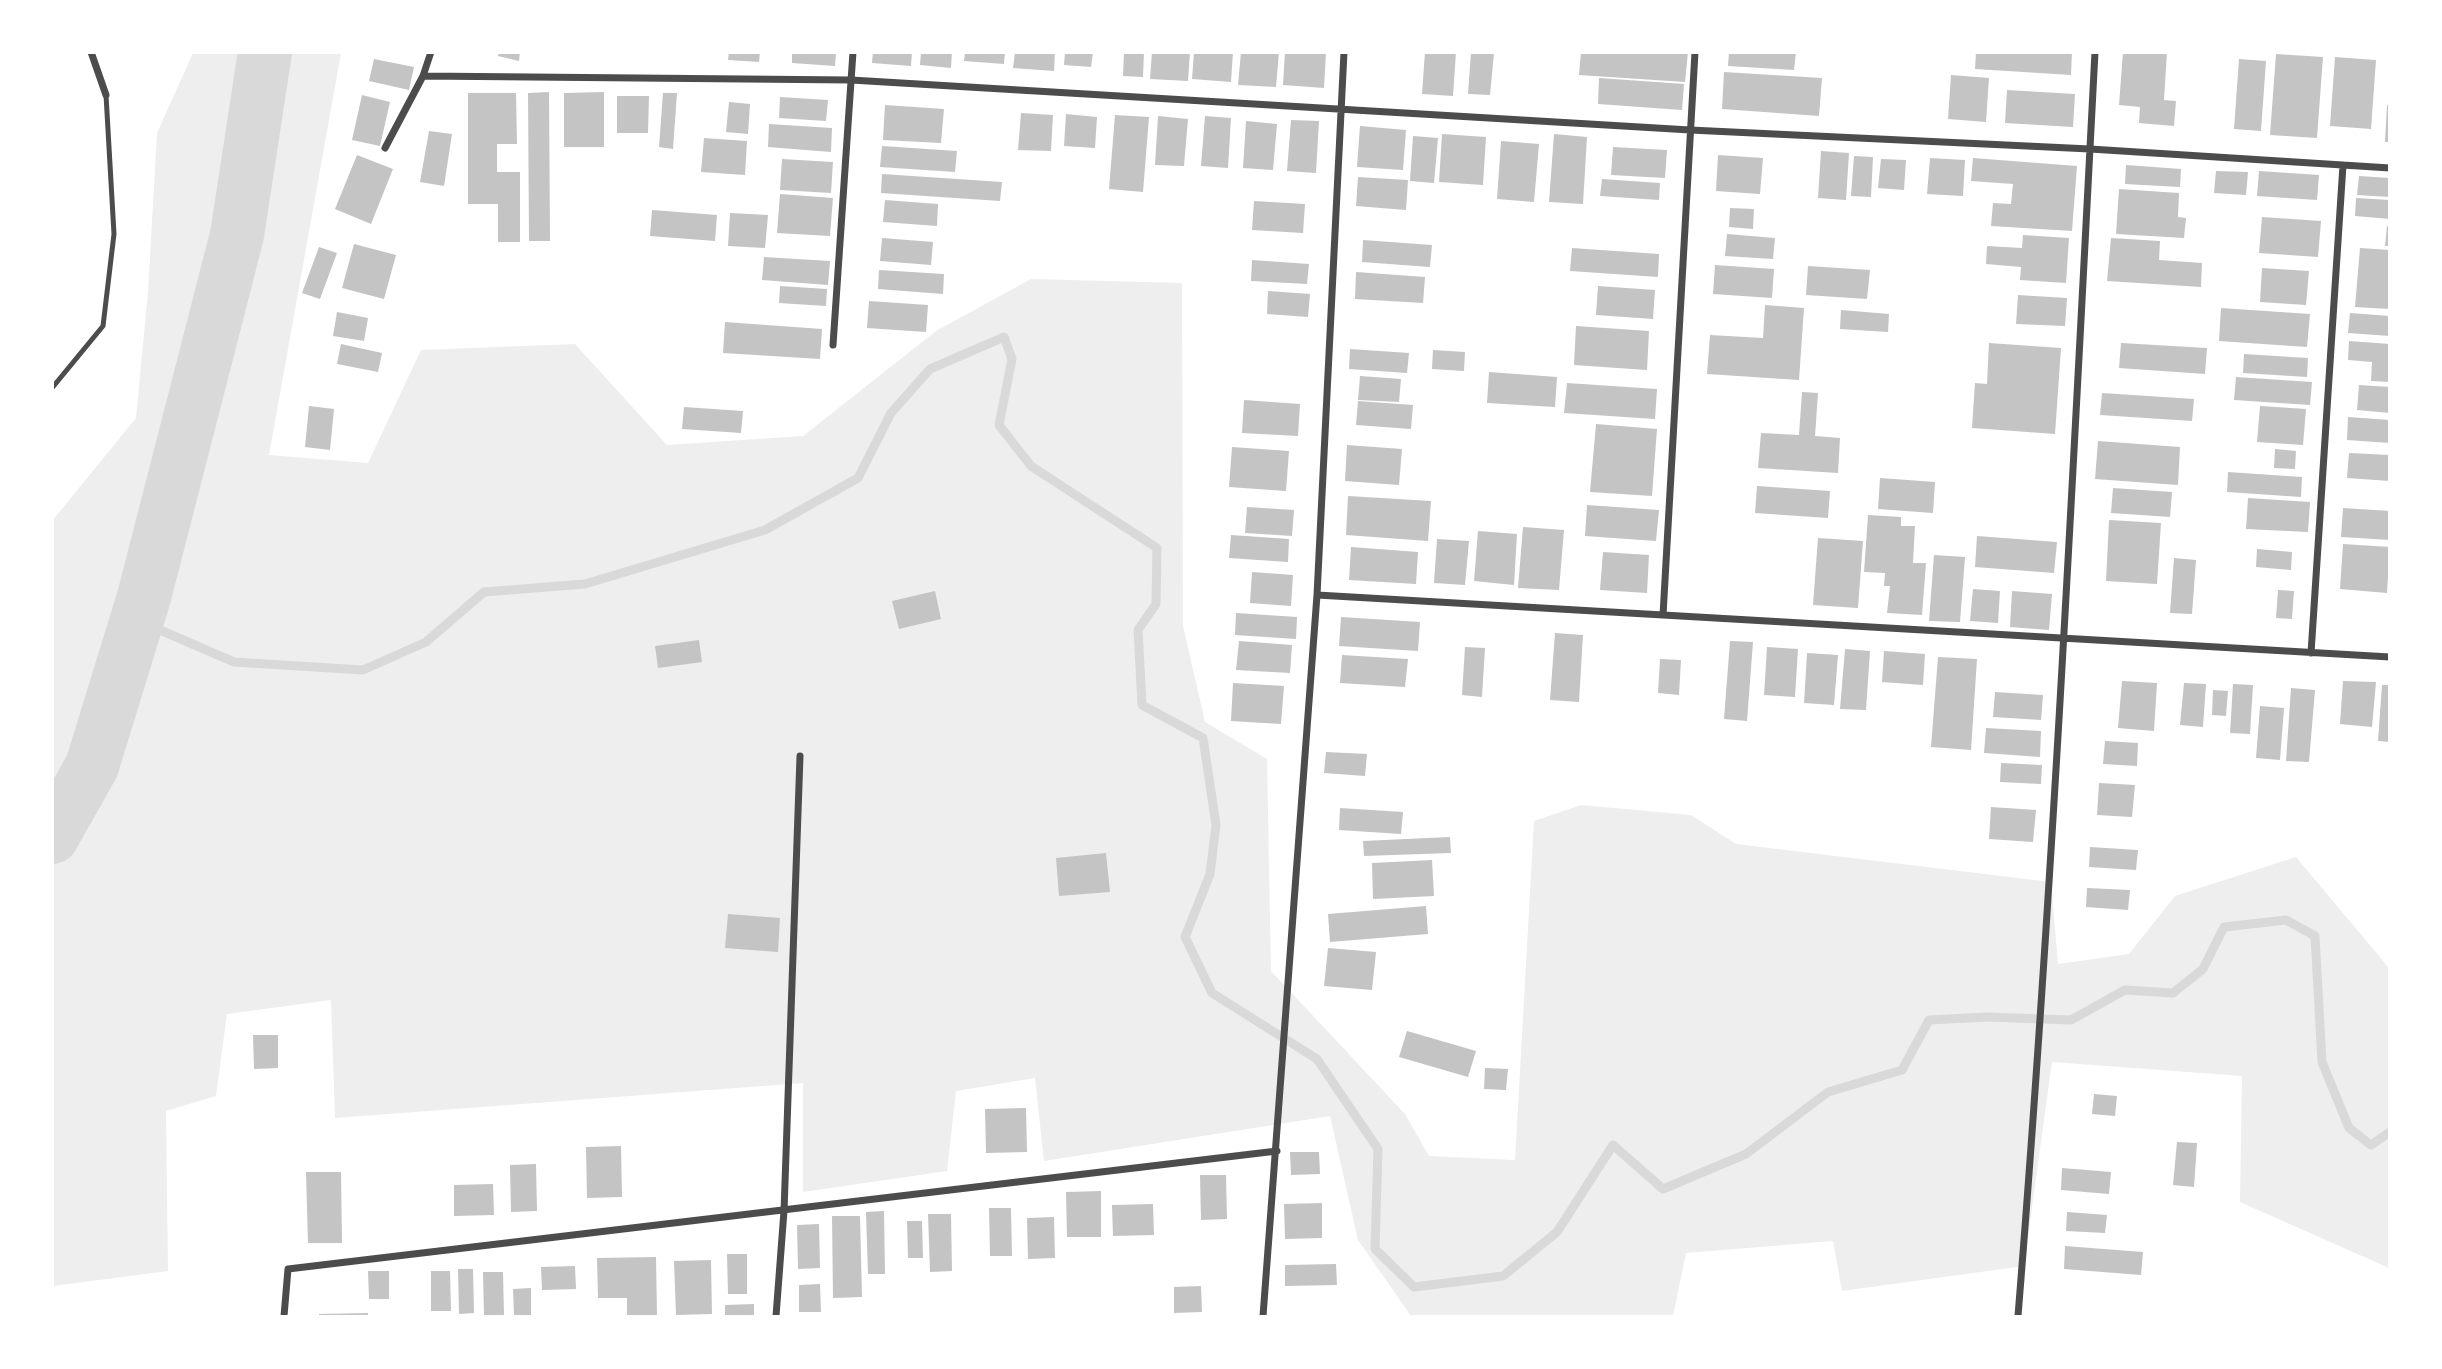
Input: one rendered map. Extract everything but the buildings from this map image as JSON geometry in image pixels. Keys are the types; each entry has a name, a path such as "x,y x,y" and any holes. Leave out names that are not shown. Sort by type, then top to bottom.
{"street":[{"path":"91,52 106,95"},
{"path":"385,148 423,76 430,52"},
{"path":"833,345 853,52"},
{"path":"1263,1317 1317,595 1344,52"},
{"path":"1663,615 1695,52"},
{"path":"2018,1317 2043,1001 2066,639 2095,52"},
{"path":"423,76 851,80 1690,130 2090,149 2389,169"},
{"path":"2311,653 2343,165"},
{"path":"1317,595 2389,657"},
{"path":"776,1317 783,1211 800,756"},
{"path":"285,1317 288,1269 1277,1152"}],"lane":[{"path":"52,388 103,326 114,234 106,95"}],"shaded area":[{"path":"193,53 341,53 269,455 368,463 421,350 575,344 667,445 803,436 936,331 1031,279 1182,283 1183,626 1205,722 1267,759 1271,971 1405,1114 1429,1156 1515,1160 1534,821 1581,805 1691,815 1736,844 2051,882 2058,964 2129,954 2175,896 2296,857 2389,968 2389,1268 2240,1202 2242,1076 2052,1062 2024,1266 1842,1291 1833,1241 1686,1253 1673,1316 1411,1316 1358,1240 1330,1116 1044,1161 1035,1078 956,1091 947,1171 803,1192 803,1083 335,1118 331,1000 227,1014 216,1096 166,1111 168,1271 53,1286 52,521 136,418 148,292 157,133"}],"waterway":[{"path":"52,837 92,766 144,597 237,235 265,52"},
{"path":"137,620 234,662 363,670 426,642 484,592 585,584 765,530 858,478 891,413 930,369 1004,337 1012,359 999,425 1031,466 1157,548 1156,604 1138,630 1142,705 1203,738 1216,825 1210,874 1185,937 1212,993 1317,1059 1378,1149 1375,1249 1414,1287 1503,1276 1557,1232 1613,1145 1663,1189 1746,1154 1828,1092 1902,1070 1929,1020 1987,1017 2071,1020 2125,990 2173,993 2203,969 2224,927 2286,920 2315,936 2322,1062 2349,1128 2371,1145 2390,1132"}]}
